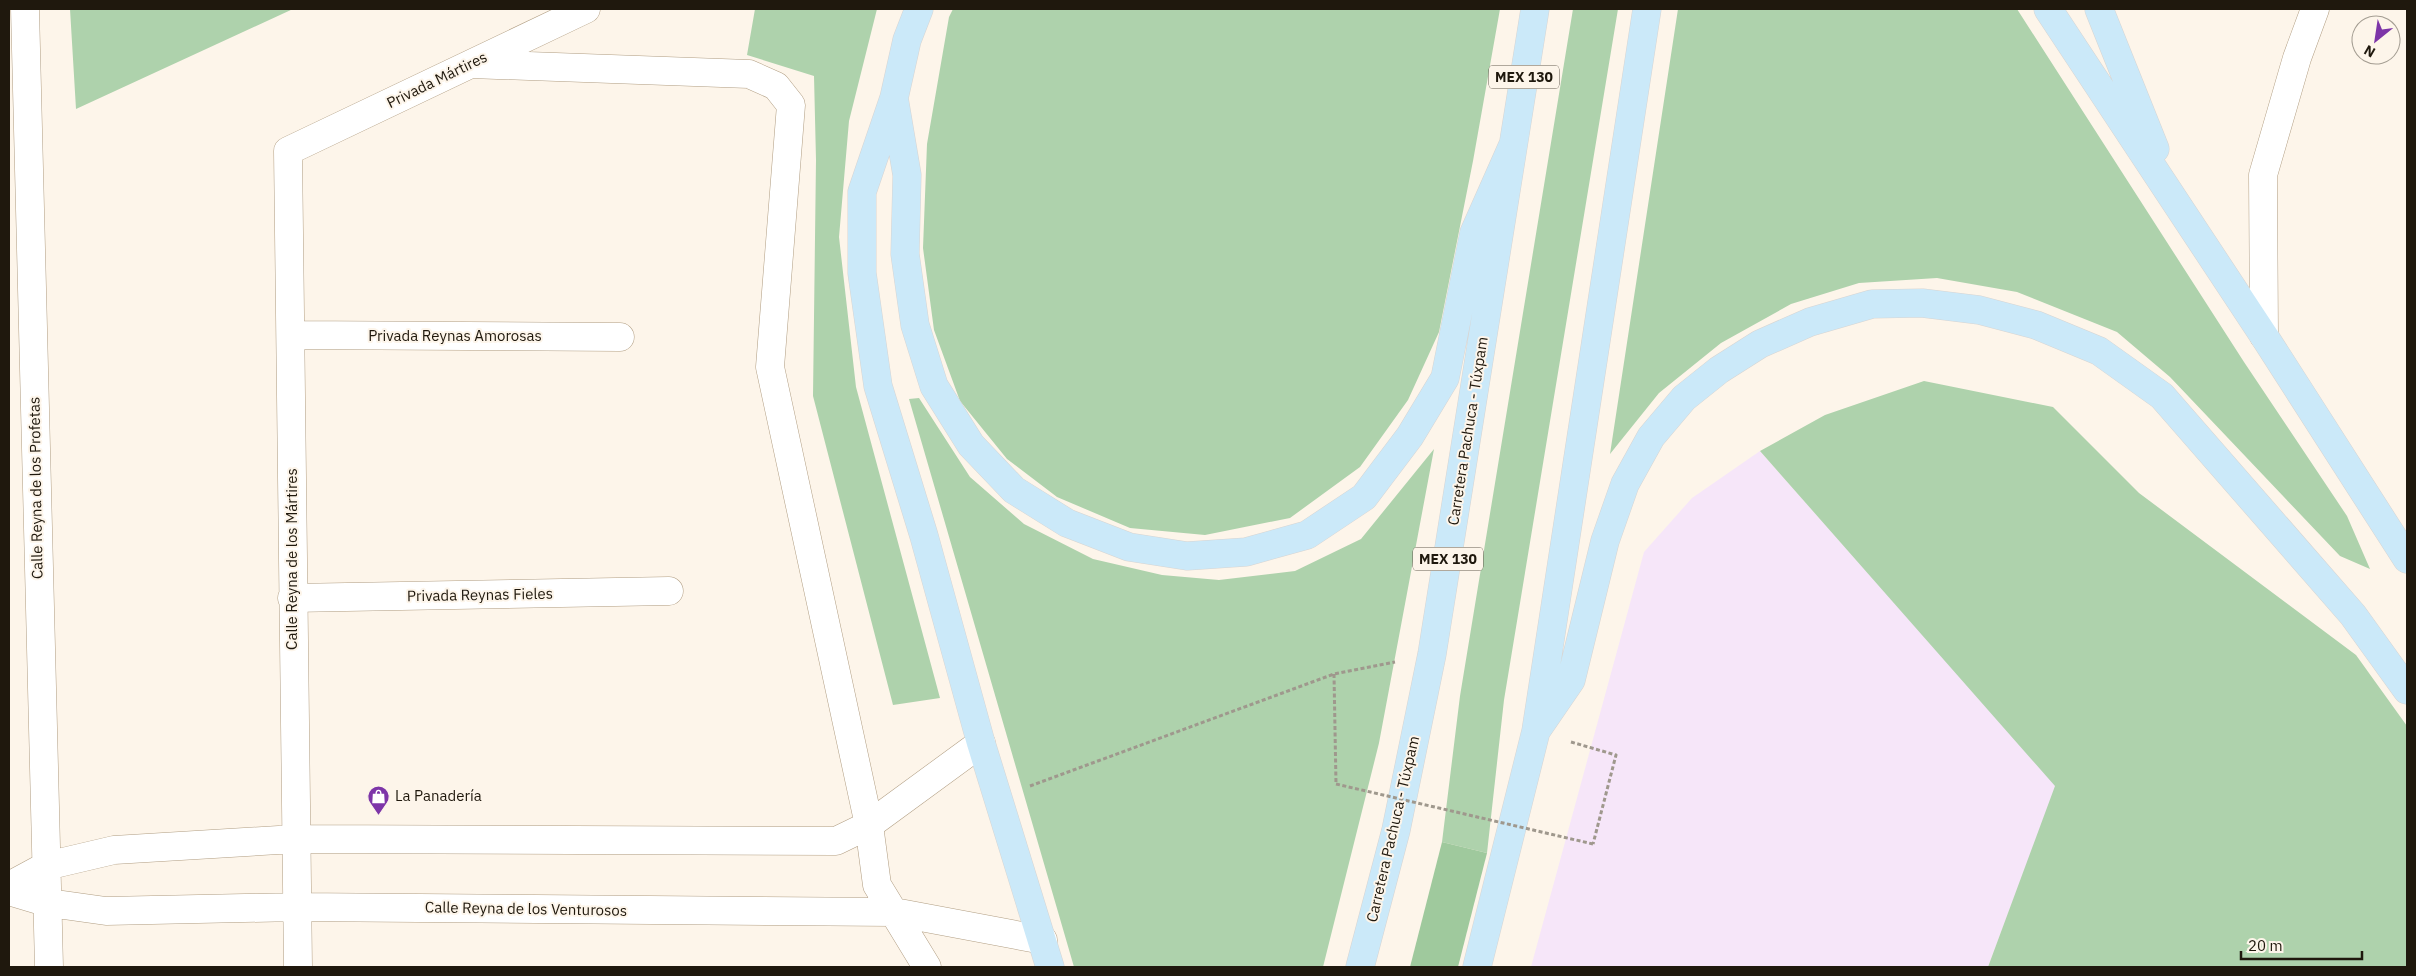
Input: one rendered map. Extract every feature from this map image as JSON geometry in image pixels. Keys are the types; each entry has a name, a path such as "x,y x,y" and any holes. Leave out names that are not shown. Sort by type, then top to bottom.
{"main road":[{"path":"919,9 908,40 894,98 862,192 864,283 878,386 924,536 981,744 1050,967"},
{"name":"Carretera Pachuca - Túxpam","path":"1360,967 1396,830 1432,654 1535,9"},
{"path":"1477,967 1536,731 1647,9"},
{"path":"2048,9 2264,336 2405,558"},
{"path":"2100,9 2176,201"},
{"path":"894,98 907,175 905,254 915,325 934,386 966,438 1014,490 1067,523 1128,547 1186,556 1246,552 1307,535 1364,497 1410,436 1445,378 1474,232 1513,145"},
{"path":"1536,731 1571,680 1605,541 1625,484 1651,437 1684,398 1719,370 1760,344 1810,322 1872,304 1922,303 1979,310 2036,325 2099,351 2162,396 2353,615 2407,690"}],"street":[{"name":"Calle Reyna de los Profetas","path":"24,9 46,866 49,903 49,967"},
{"name":"Privada Mártires","path":"288,151 586,9"},
{"path":"2264,336 2263,175 2297,58 2315,9"},
{"path":"471,64 749,74 776,86 791,105 770,367 869,825 877,885 926,967"},
{"name":"Calle Reyna de los Mártires","path":"288,151 298,967"},
{"name":"Privada Reynas Amorosas","path":"291,335 620,336"},
{"name":"Privada Reynas Fieles","path":"292,598 668,591"},
{"path":"9,886 46,866 114,850 295,839 836,841 869,825 981,744"},
{"name":"Calle Reyna de los Venturosos","path":"9,891 49,903 106,911 297,907 894,912 1043,940"}],"path":[{"path":"997,798 1334,674 1432,654"},
{"path":"1334,674 1336,784 1593,844 1616,755 1597,751"}],"shaded area":[{"path":"1760,451 2056,786 1988,967 1531,967 1644,552 1692,498"}],"green space":[{"path":"70,9 293,9 76,109"},
{"path":"755,9 877,9 849,121 839,237 856,387 940,698 893,705 813,396 816,160 814,76 747,55"},
{"path":"953,9 1500,9 1473,161 1439,332 1408,400 1360,467 1290,518 1205,535 1130,528 1057,497 1007,459 960,401 934,330 923,248 927,144 949,17"},
{"path":"1573,9 1618,9 1504,700 1487,853 1442,842 1460,696"},
{"path":"1678,9 2017,9 2244,362 2347,516 2370,569 2340,556 2170,377 2117,332 2017,292 1937,278 1859,283 1791,304 1721,343 1659,393 1610,454"},
{"path":"1924,381 2053,407 2139,493 2356,655 2407,726 2407,967 1988,967 2055,786 1760,451 1825,415"},
{"path":"919,398 970,477 1024,524 1093,559 1162,575 1219,580 1295,571 1361,539 1434,449 1379,743 1323,967 1074,967 909,399"},
{"path":"1442,842 1487,853 1458,967 1410,967"}],"place":[{"name":"La Panadería","path":"379,815"}]}
